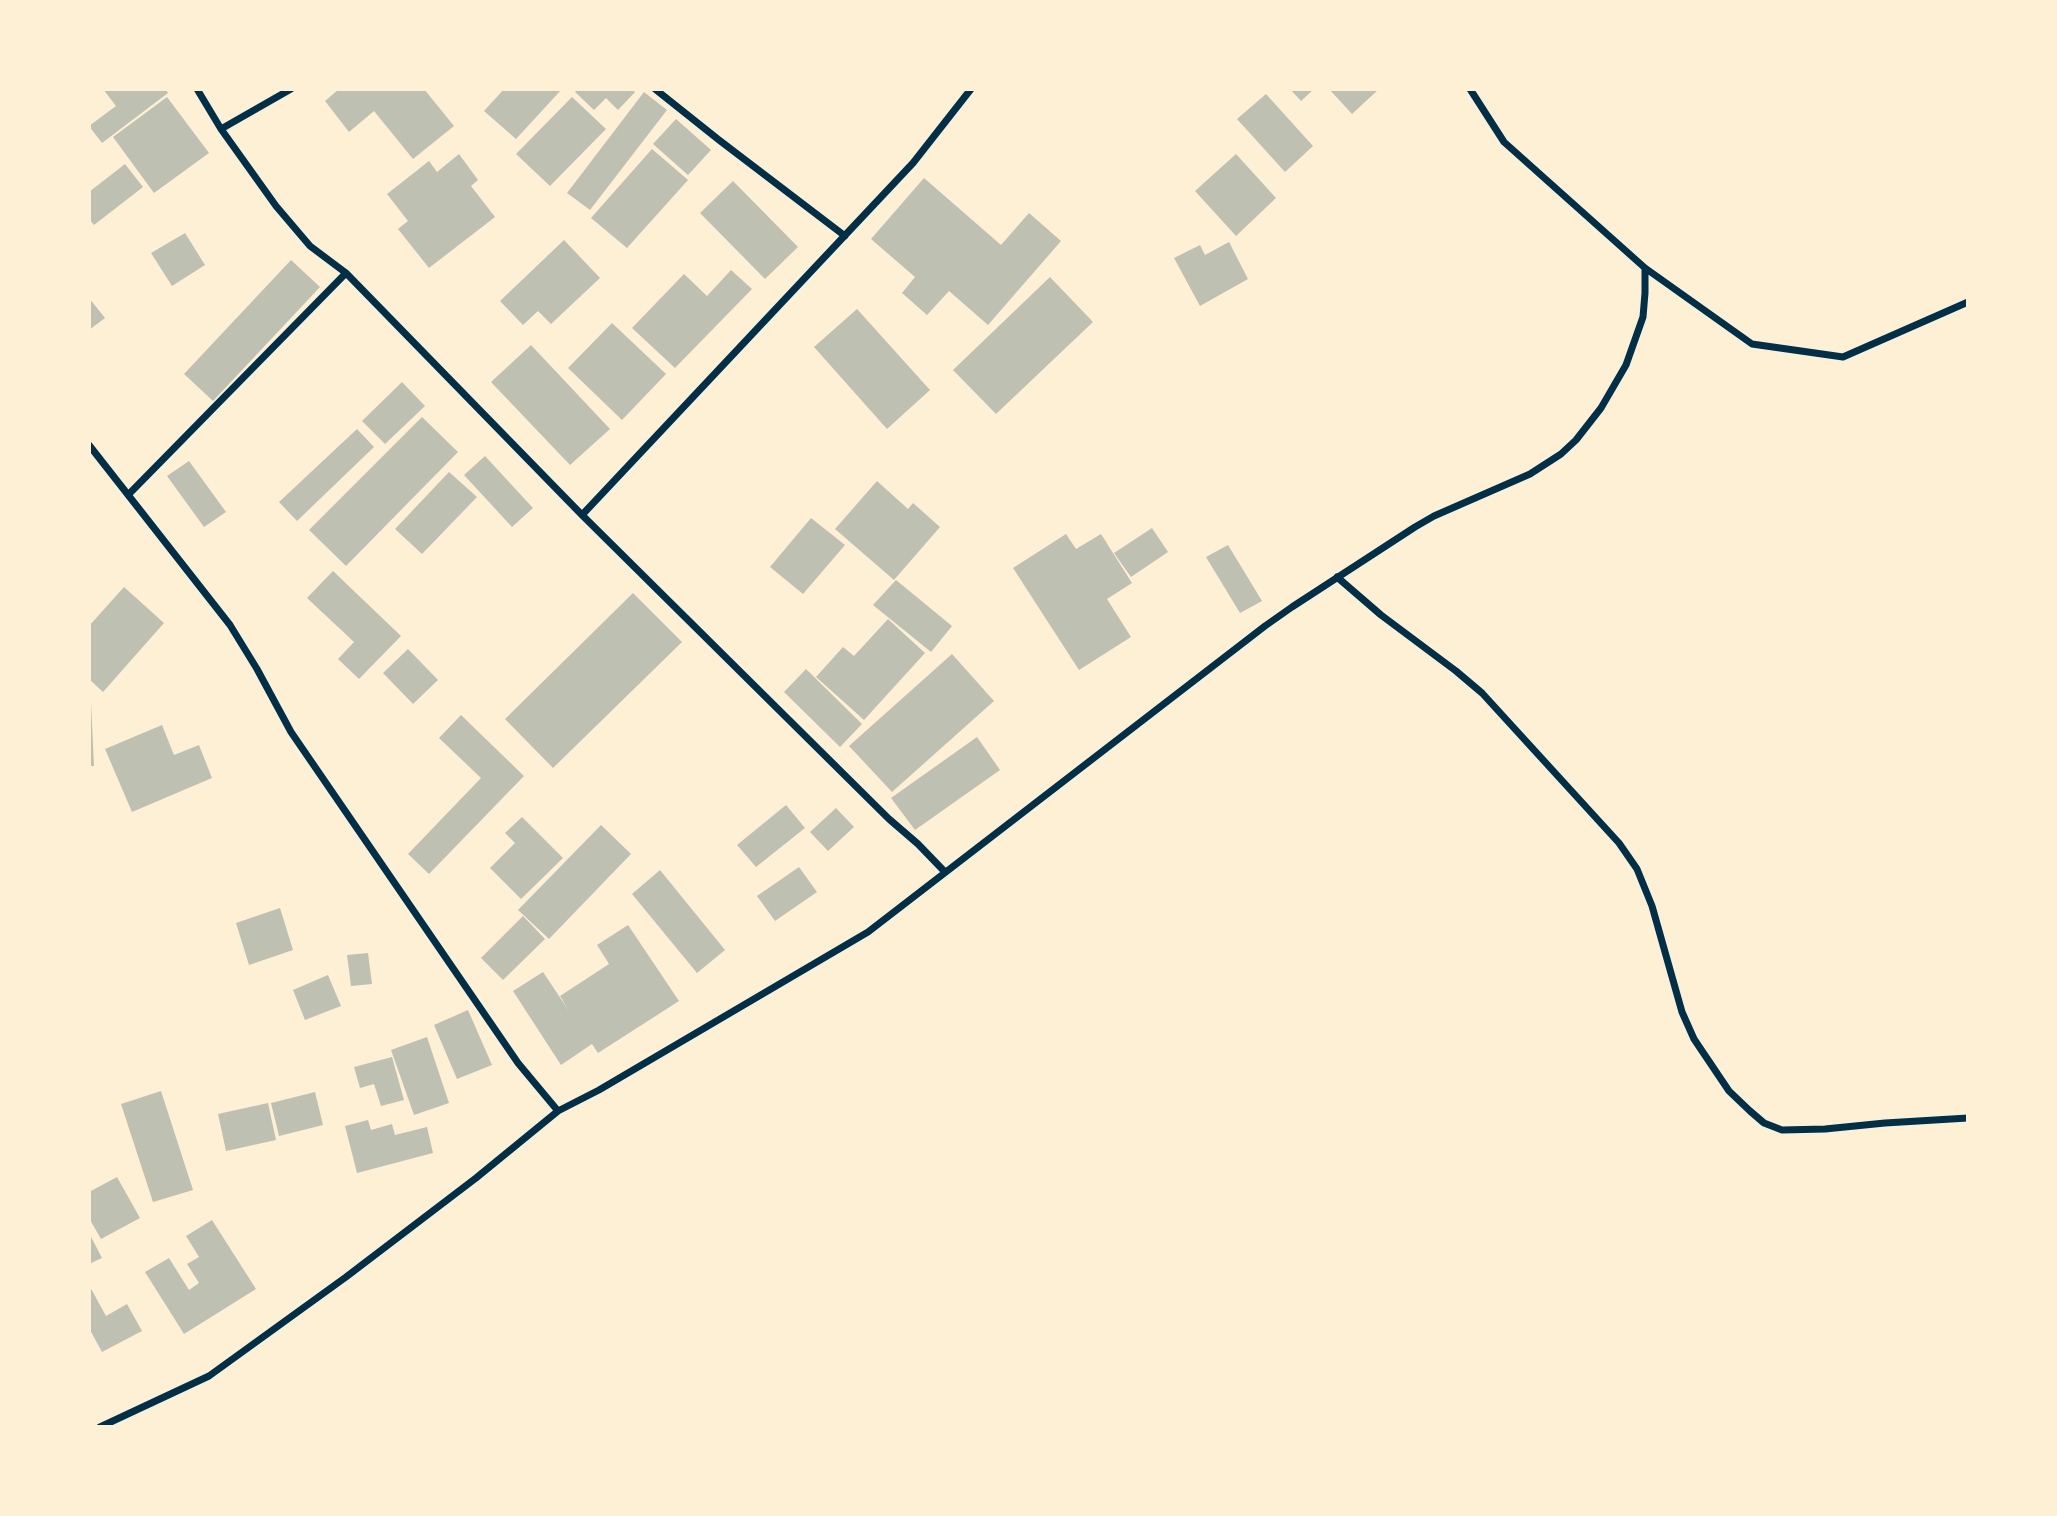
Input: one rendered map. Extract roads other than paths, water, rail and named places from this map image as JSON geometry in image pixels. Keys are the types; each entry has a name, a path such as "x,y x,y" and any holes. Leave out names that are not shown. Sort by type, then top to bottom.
{"street":[{"path":"197,89 276,206 310,246 346,273 582,515 945,872"},
{"path":"222,129 291,89"},
{"path":"655,89 845,236"},
{"path":"582,515 913,163 971,89"},
{"path":"1470,89 1504,142 1644,268 1752,344 1843,357 1968,302"},
{"path":"100,1427 209,1376 477,1178 558,1111 599,1090 869,932 1265,626 1337,577 1434,516 1549,463 1576,440 1601,408 1626,365 1643,317 1644,268"},
{"path":"129,494 346,273"},
{"path":"89,445 230,625 291,732 518,1063 558,1111"},
{"path":"1337,577 1381,615 1482,693 1619,843 1637,869 1652,906 1682,1012 1694,1039 1729,1091 1750,1111 1764,1123 1782,1130 1968,1118"}]}
